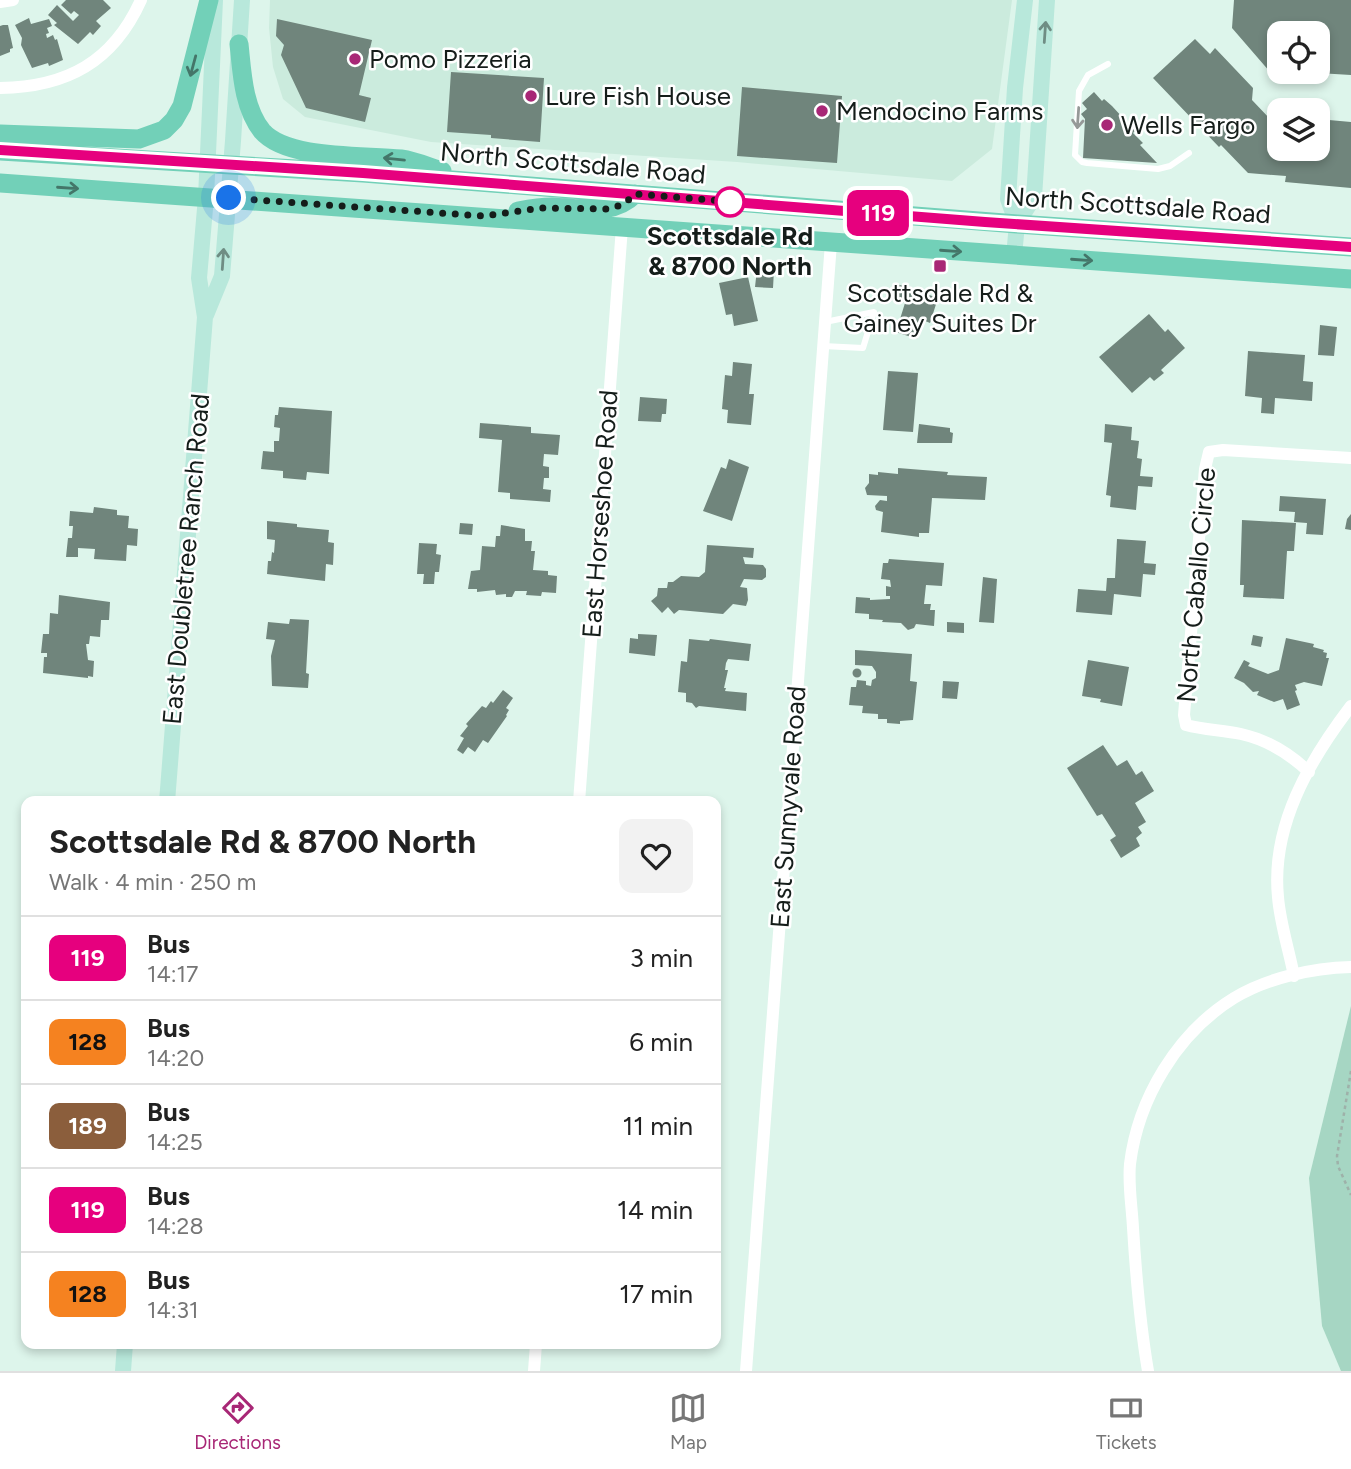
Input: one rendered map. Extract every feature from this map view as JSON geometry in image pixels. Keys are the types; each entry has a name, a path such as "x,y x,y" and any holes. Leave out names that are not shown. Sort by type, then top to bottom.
{"main road":[{"path":"0,134 139,139 148,138 164,130 182,106 209,0"},
{"name":"East Doubletree Ranch Road","path":"167,796 205,317 199,278 215,0"},
{"name":"East Doubletree Ranch Road","path":"205,317 222,276 242,0"},
{"path":"1014,256 1017,224 1008,199 1015,88 1025,0"},
{"path":"1017,224 1034,197 1047,0"},
{"path":"239,44 252,114 263,131 279,145 303,151 410,160 484,182"},
{"name":"North Scottsdale Road","path":"0,150 484,182 1351,247"},
{"path":"0,183 1014,256 1345,277"},
{"path":"483,216 541,208 608,209 624,204 635,194"},
{"path":"123,1371 125,1349"}],"street":[{"path":"0,2 13,0"},
{"path":"0,89 26,88 59,81 84,68 118,39 141,0"},
{"name":"East Horseshoe Road","path":"579,796 622,227"},
{"name":"East Sunnyvale Road","path":"746,1371 831,243"},
{"name":"North Caballo Circle","path":"1309,772 1294,758 1269,743 1241,734 1186,725 1184,715 1205,469 1209,452 1223,450 1351,458"},
{"path":"1294,976 1278,898 1277,868 1282,833 1290,807 1309,772 1333,730 1351,706"},
{"path":"1148,1371 1134,1247 1130,1166 1141,1116 1155,1082 1184,1041 1207,1018 1234,998 1265,984 1294,976 1330,968 1351,967"},
{"path":"534,1371 536,1349"}],"lane":[{"path":"1108,64 1088,75 1079,91 1075,155 1087,163 1158,169 1170,166 1189,153"},
{"path":"823,346 863,348 874,312 825,322"}],"path":[{"path":"1351,1070 1337,1156 1338,1166 1351,1195"}],"shaded area":[{"path":"270,0 1012,0 992,149 952,181 737,162 431,142 305,117 283,99 273,67 269,28"},
{"path":"1351,1006 1351,1371 1341,1371 1322,1326 1309,1178"}],"building":[{"path":"66,0 103,0 111,8 96,21 101,26 93,35 90,32 78,44 54,25 57,23 48,15 57,5 73,21 79,15 74,11 71,14 61,5"},
{"path":"1234,0 1351,0 1351,75 1330,74 1330,21 1267,21 1267,68 1232,28"},
{"path":"29,18 31,24 49,19 52,26 47,28 47,38 53,35 55,40 57,39 63,60 49,66 48,63 32,68 15,25"},
{"path":"277,19 372,40 359,95 371,98 365,122 306,108 281,55 284,45 276,36"},
{"path":"8,25 13,48 0,56 0,26"},
{"path":"1195,39 1210,54 1215,48 1253,88 1252,100 1267,116 1267,161 1330,161 1330,120 1351,122 1351,188 1285,182 1286,176 1248,173 1221,145 1219,147 1153,78"},
{"path":"451,72 544,78 540,142 447,132"},
{"path":"742,87 842,96 837,163 737,156"},
{"name":"Wells Fargo","path":"1094,92 1102,101 1104,99 1112,106 1135,131 1133,133 1143,143 1140,145 1157,163 1083,158 1085,119 1081,114 1087,109 1082,103"},
{"path":"757,269 774,270 773,288 755,287"},
{"path":"748,277 758,321 734,326 732,314 726,315 719,283"},
{"path":"897,284 938,298 930,323 923,320 917,339 896,332 905,303 892,298"},
{"path":"1149,314 1165,332 1168,329 1185,348 1161,370 1164,373 1154,381 1150,377 1132,393 1099,357"},
{"path":"1320,325 1337,327 1334,356 1318,355"},
{"path":"1248,351 1305,355 1303,381 1313,382 1312,401 1275,398 1274,414 1261,413 1262,398 1245,396"},
{"path":"733,362 752,364 749,394 754,394 751,425 727,423 728,410 722,409 725,375 732,376"},
{"path":"888,371 918,373 913,432 883,430"},
{"path":"640,397 667,399 666,414 662,414 661,422 638,421"},
{"path":"279,407 332,411 329,474 307,472 306,480 283,478 283,471 261,469 263,451 274,452 274,441 279,441 280,428 274,427"},
{"path":"480,423 531,427 531,433 560,435 558,455 544,454 543,466 549,467 549,478 544,478 543,489 551,490 550,502 510,499 510,493 498,492 502,440 479,438"},
{"path":"919,424 950,428 953,433 952,443 917,443"},
{"path":"1105,424 1132,427 1131,440 1139,441 1137,458 1142,459 1140,476 1153,477 1152,487 1138,486 1136,510 1110,507 1111,496 1106,495 1112,443 1104,442"},
{"path":"729,459 749,467 732,521 703,511 721,467 726,469"},
{"path":"898,468 987,477 985,500 932,498 929,533 919,533 919,537 881,532 883,512 876,510 875,506 880,500 887,501 887,496 867,495 865,488 869,483 869,474 898,474"},
{"path":"1280,496 1326,499 1323,535 1306,534 1307,523 1294,522 1295,512 1279,511"},
{"path":"94,507 117,510 117,515 129,516 128,528 138,529 137,546 127,545 126,561 94,559 95,549 78,548 78,557 66,557 68,538 72,538 73,526 69,526 70,511 93,513"},
{"path":"1351,514 1351,530 1345,529 1347,519"},
{"path":"1242,520 1296,523 1294,551 1287,551 1284,599 1243,597 1244,585 1240,585"},
{"path":"267,521 329,530 328,542 334,543 333,565 326,564 325,581 267,574 275,540 267,539"},
{"path":"460,523 473,524 472,535 459,534"},
{"path":"501,525 525,529 525,541 532,541 531,551 535,551 533,570 548,571 548,575 557,576 556,593 542,592 541,596 526,595 527,591 515,591 512,597 506,597 506,594 496,595 495,590 477,592 477,589 468,589 471,571 480,570 482,546 495,547"},
{"path":"1117,539 1146,541 1144,563 1156,564 1155,575 1143,574 1141,597 1114,594 1112,615 1076,612 1078,589 1106,591 1107,578 1115,578"},
{"path":"419,543 437,544 436,554 441,555 434,584 423,584 424,574 417,574"},
{"path":"707,545 754,548 753,558 743,557 745,564 763,565 766,577 762,580 744,579 740,587 747,588 746,606 733,604 723,614 679,610 674,614 668,607 662,613 651,601 657,596 658,588 667,588 668,582 681,576 699,577 705,572"},
{"path":"889,559 944,563 942,586 926,585 924,604 931,604 930,610 935,610 934,626 916,624 908,630 901,623 882,622 883,620 869,619 869,614 855,613 856,597 870,600 890,599 890,596 886,596 886,586 891,587 890,580 881,579 883,563 888,563"},
{"path":"983,577 997,579 994,623 979,622"},
{"path":"59,595 110,602 109,620 101,620 100,637 90,636 89,644 86,644 88,660 94,661 93,677 43,673 44,657 47,657 47,653 41,653 43,634 49,634 50,613 58,614"},
{"path":"290,619 309,620 306,673 309,674 308,688 272,686 271,656 275,640 266,639 268,622 289,624"},
{"path":"947,622 964,623 964,633 947,632"},
{"path":"638,634 657,635 655,656 629,653 630,638 638,639"},
{"path":"1253,635 1263,637 1261,647 1251,645"},
{"path":"1286,638 1314,644 1313,647 1324,650 1323,652 1327,653 1326,658 1329,658 1322,686 1304,682 1295,685 1300,705 1287,710 1283,699 1274,702 1257,695 1259,691 1253,692 1234,678 1244,660 1250,663 1248,666 1268,674 1279,670"},
{"path":"689,639 751,644 749,661 728,659 725,670 728,670 725,691 747,693 746,711 699,706 696,708 692,703 686,702 686,693 678,692 681,661 687,662"},
{"path":"855,650 912,654 910,681 917,682 913,720 900,721 900,724 887,723 887,719 878,719 878,714 862,713 863,706 849,705 851,687 856,687 857,680 866,681 866,685 871,686 872,680 876,678 872,666 855,665"},
{"path":"1088,660 1129,667 1122,706 1082,696"},
{"path":"857,669 861,673 857,677 853,673"},
{"path":"943,681 959,682 957,699 942,698"},
{"path":"503,690 513,698 506,708 509,710 507,716 488,743 483,740 475,752 468,747 463,754 457,750 464,738 460,736 468,726 466,724 482,706 486,708 491,701 493,703"},
{"path":"1103,745 1117,766 1127,760 1136,775 1142,771 1154,791 1135,803 1146,822 1138,827 1142,833 1136,838 1140,846 1121,858 1110,840 1116,836 1102,814 1097,816 1067,768"}],"bus line":[{"name":"119","path":"0,150 363,173 985,222 1351,247"}],"place":[{"name":"Pomo Pizzeria","path":"355,59"},
{"name":"Lure Fish House","path":"531,96"},
{"name":"Mendocino Farms","path":"822,111"},
{"name":"Wells Fargo","path":"1107,125"},
{"name":"Scottsdale Rd & 8700 North","path":"730,202"},
{"name":"Scottsdale Rd & Gainey Suites Dr","path":"940,266"}],"route":[{"path":"229,198 483,216 548,207 608,209 624,204 635,194 737,202 730,202"}]}
